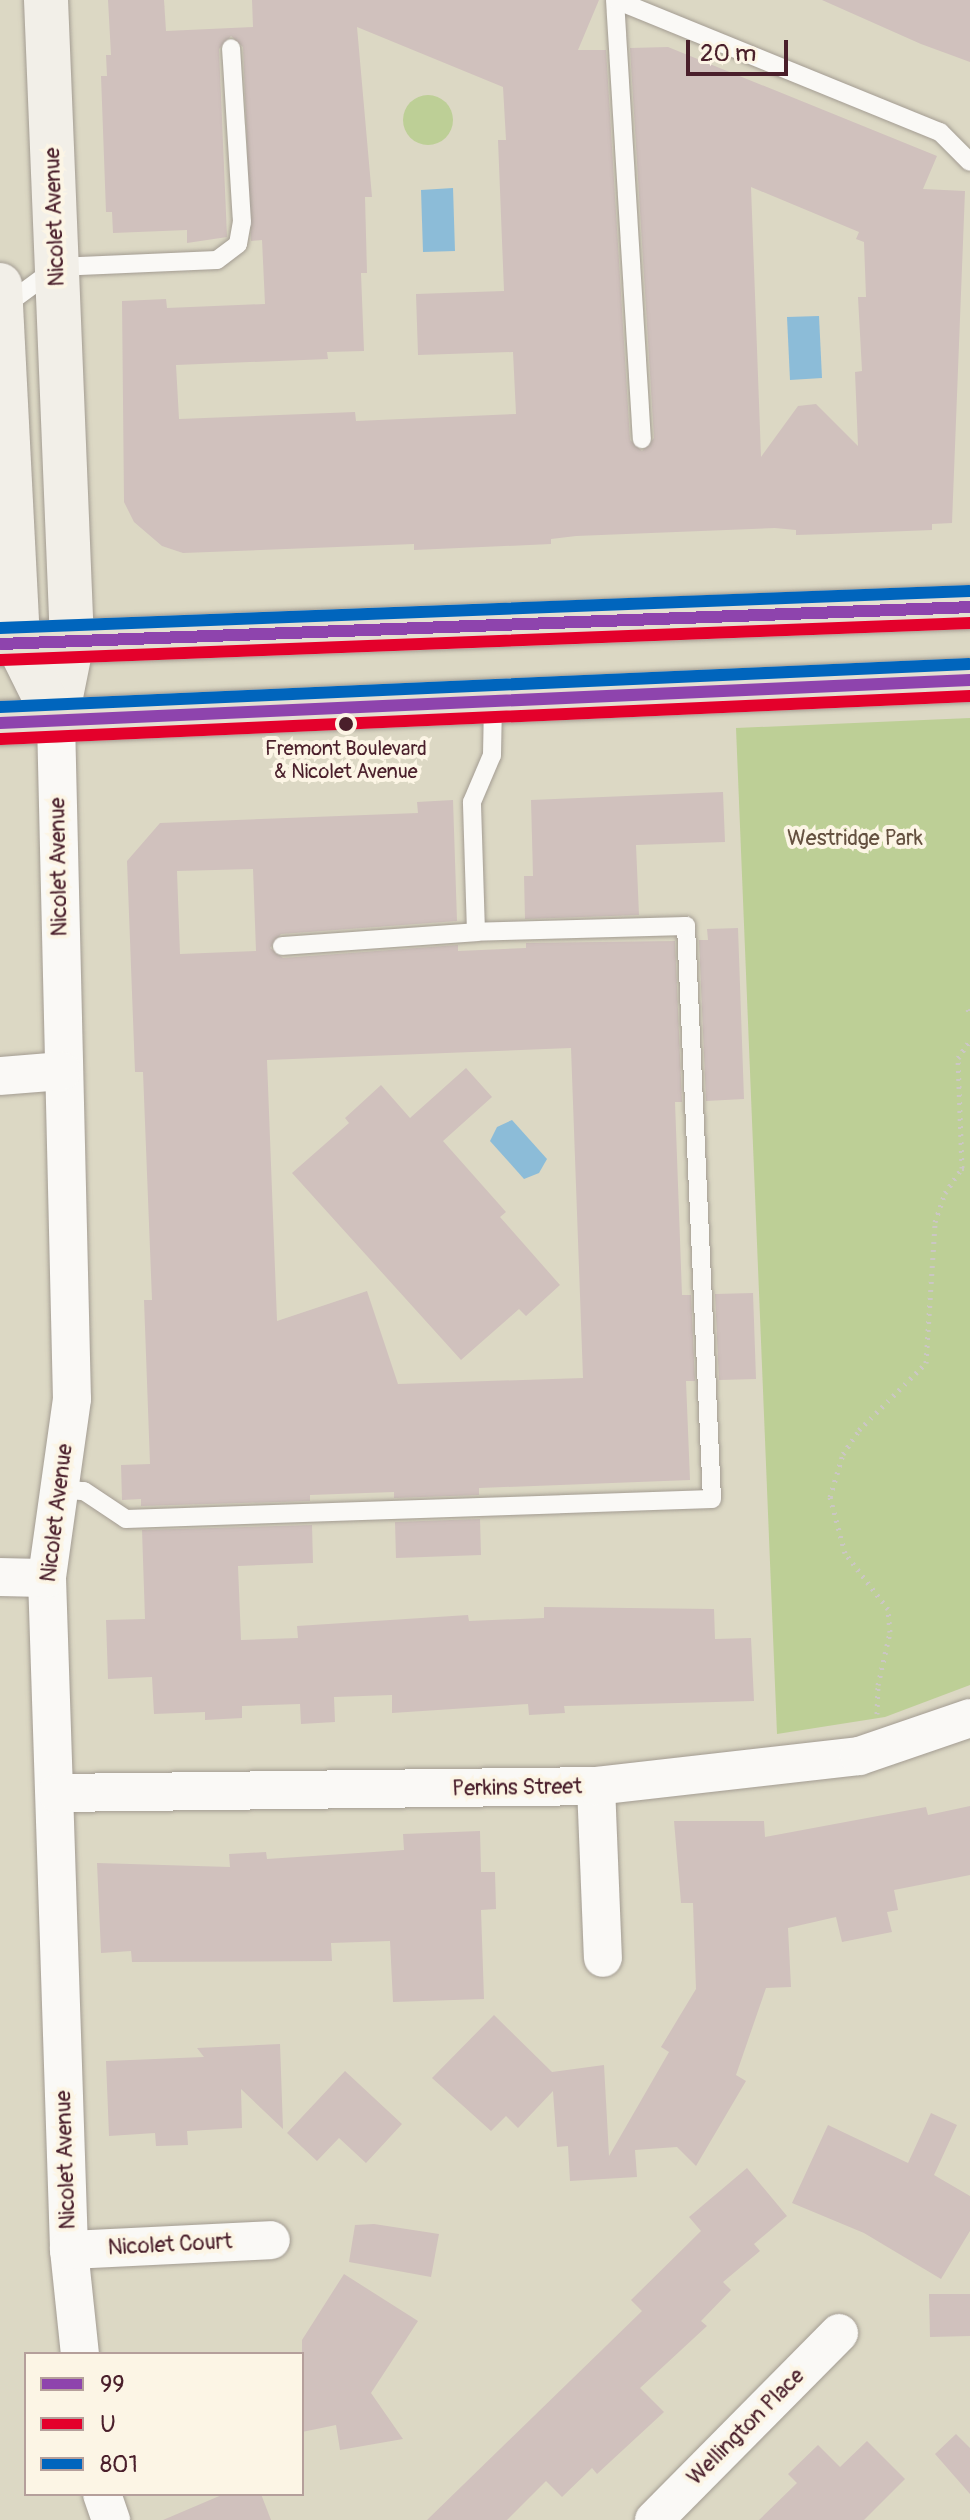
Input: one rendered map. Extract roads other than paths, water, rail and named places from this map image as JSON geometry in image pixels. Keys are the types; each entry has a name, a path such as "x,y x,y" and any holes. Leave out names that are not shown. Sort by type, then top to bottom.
{"main road":[{"path":"9,644 970,607"},
{"path":"0,723 970,680"}],"street":[{"name":"Nicolet Avenue","path":"46,0 72,642 56,721 62,1071 73,1326 72,1399 47,1578 57,1793 69,2250 80,2352"},
{"name":"Nicolet Avenue","path":"0,285 9,644 56,721"},
{"path":"0,1076 62,1071"},
{"path":"0,1577 47,1578"},
{"name":"Perkins Street","path":"57,1793 596,1786 775,1768 876,1751 970,1718"},
{"path":"596,1786 603,1958"},
{"name":"Nicolet Court","path":"69,2250 271,2240"},
{"name":"Wellington Place","path":"654,2520 839,2333"},
{"path":"103,2496 111,2520"}],"lane":[{"path":"642,439 615,0 940,132 970,162"},
{"path":"1,308 57,267 217,260 238,244 242,222 231,48"},
{"path":"476,932 472,802 492,755 493,701"},
{"path":"59,1489 84,1491 126,1519 712,1499 686,926 476,932 282,946"}],"water":[{"path":"453,188 455,251 423,252 421,190"},
{"path":"819,316 822,378 790,380 787,317"},
{"path":"512,1120 547,1159 539,1173 524,1179 490,1141 497,1127"}],"place":[{"name":"Fremont Boulevard & Nicolet Avenue","path":"346,724"}],"park label":[{"name":"Westridge Park","path":"855,839"}]}
